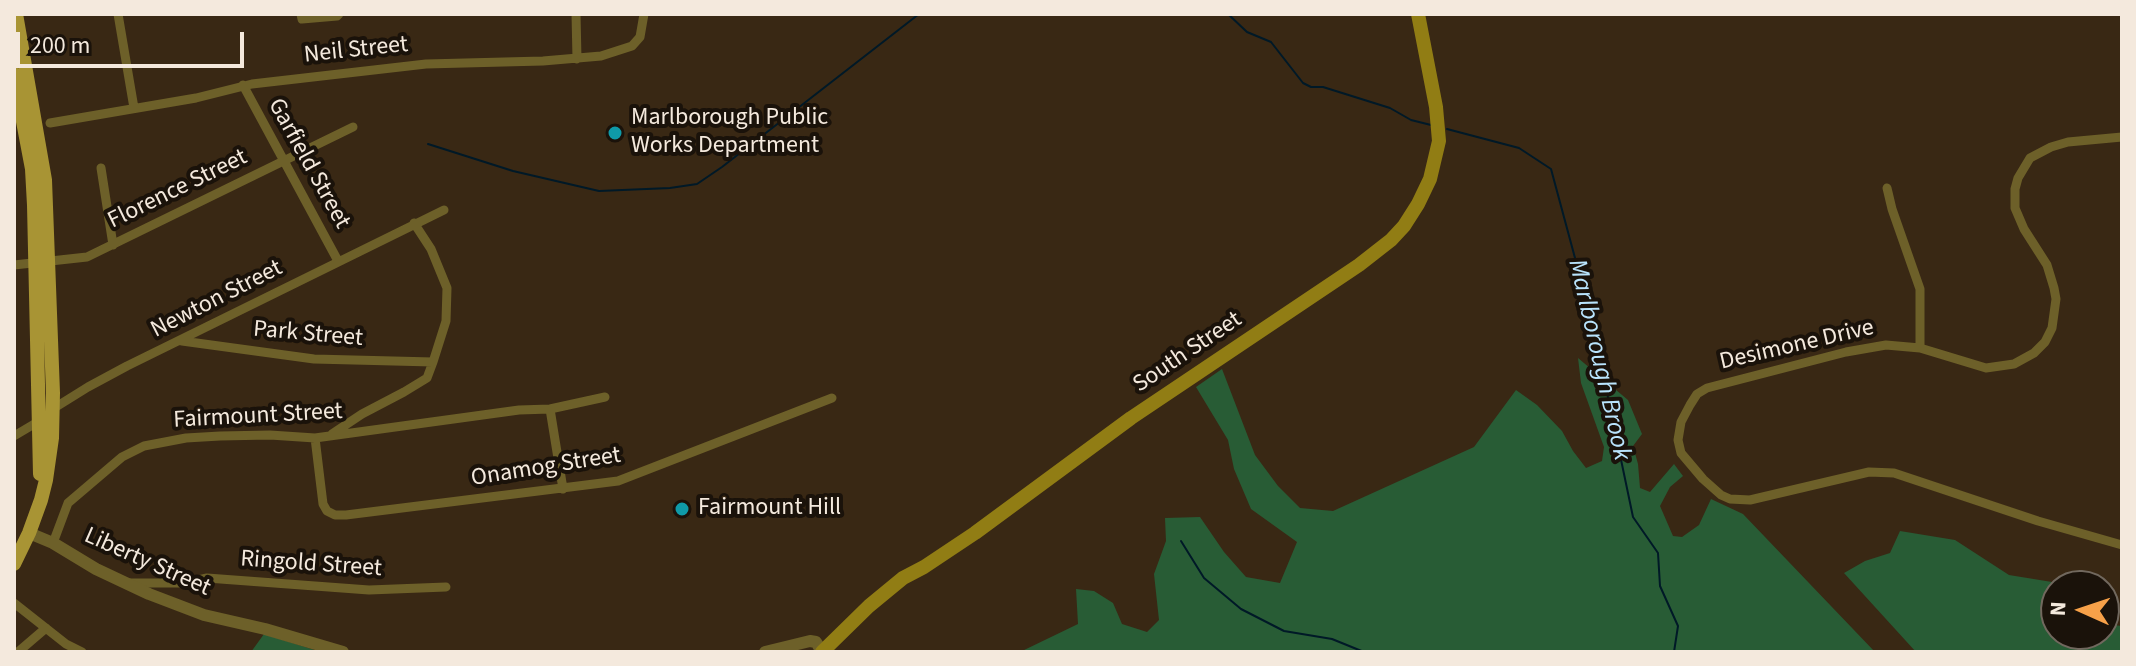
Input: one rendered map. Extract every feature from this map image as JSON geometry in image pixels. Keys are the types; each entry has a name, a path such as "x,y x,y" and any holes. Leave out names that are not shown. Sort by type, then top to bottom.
{"main road":[{"path":"27,14 16,15 19,85 45,180 39,479 29,533"},
{"name":"South Street","path":"822,652 903,578 975,533 1131,418 1359,265 1391,240 1418,204 1430,179 1439,141 1436,107 1418,14"},
{"path":"14,564 29,533 46,480 51,450 53,408 42,261"}],"street":[{"path":"118,14 134,108"},
{"path":"302,17 339,14"},
{"path":"576,14 577,59"},
{"name":"Neil Street","path":"50,123 196,98 243,85 426,64 601,56 632,46 640,37 644,14"},
{"name":"Garfield Street","path":"243,85 338,261"},
{"name":"Florence Street","path":"14,265 87,257 353,127"},
{"name":"Desimone Drive","path":"2122,137 2060,143 2030,158 2018,178 2014,199 2018,216 2040,252 2054,288 2055,317 2041,346 2024,359 1994,368 1920,348 1872,346 1707,388 1695,398 1682,419 1678,440 1681,453 1711,488 1730,499 1761,498 1869,472 1894,473 2038,521 2122,545"},
{"path":"101,168 113,245"},
{"path":"1887,188 1920,289 1920,348"},
{"name":"Newton Street","path":"14,436 88,387 444,210"},
{"path":"328,436 427,378 446,321 447,288 431,249 414,223"},
{"name":"Park Street","path":"180,341 314,359 433,362"},
{"name":"Fairmount Street","path":"53,543 68,503 122,457 144,446 186,438 220,436 315,438 519,410 550,409 605,397"},
{"name":"Onamog Street","path":"315,438 323,504 327,511 335,515 376,512 618,481 832,398"},
{"path":"550,409 563,489"},
{"name":"Liberty Street","path":"29,533 53,543 96,569 204,615 343,652"},
{"name":"Ringold Street","path":"126,583 185,583 207,578 369,590 446,587"},
{"path":"14,603 66,644 82,652"},
{"path":"18,652 46,628"},
{"path":"765,652 810,641 816,642 822,652"}],"green space":[{"path":"1578,358 1628,400 1642,434 1633,446 1640,488 1650,492 1674,464 1683,476 1670,487 1660,506 1673,536 1682,537 1699,525 1711,499 1743,514 1875,652 1020,652 1078,624 1076,589 1094,591 1113,603 1122,624 1147,632 1159,620 1154,574 1166,541 1165,518 1200,517 1246,577 1280,583 1297,542 1251,509 1234,469 1228,440 1196,387 1222,369 1255,455 1278,486 1300,508 1333,511 1474,447 1516,390 1537,405 1562,431 1586,468 1602,461 1604,447 1581,383"},
{"path":"1900,531 1955,540 2009,575 2040,580 2040,650 2120,650 2120,626 2122,652 1916,652 1844,573 1865,561 1890,553"},
{"path":"264,634 321,652 251,652"}],"waterway":[{"path":"428,144 513,171 599,191 697,184 919,14"},
{"name":"Marlborough Brook","path":"1228,14 1247,32 1271,42 1303,83 1390,108 1411,120 1431,125"},
{"name":"Marlborough Brook","path":"1447,129 1519,148 1551,169 1592,321 1633,517 1658,553 1660,586 1678,626 1674,652"},
{"path":"1181,541 1204,578 1241,609 1284,631 1332,639 1364,652"}],"place":[{"name":"Marlborough Public Works Department","path":"615,133"},
{"name":"Fairmount Hill","path":"682,509"}]}
